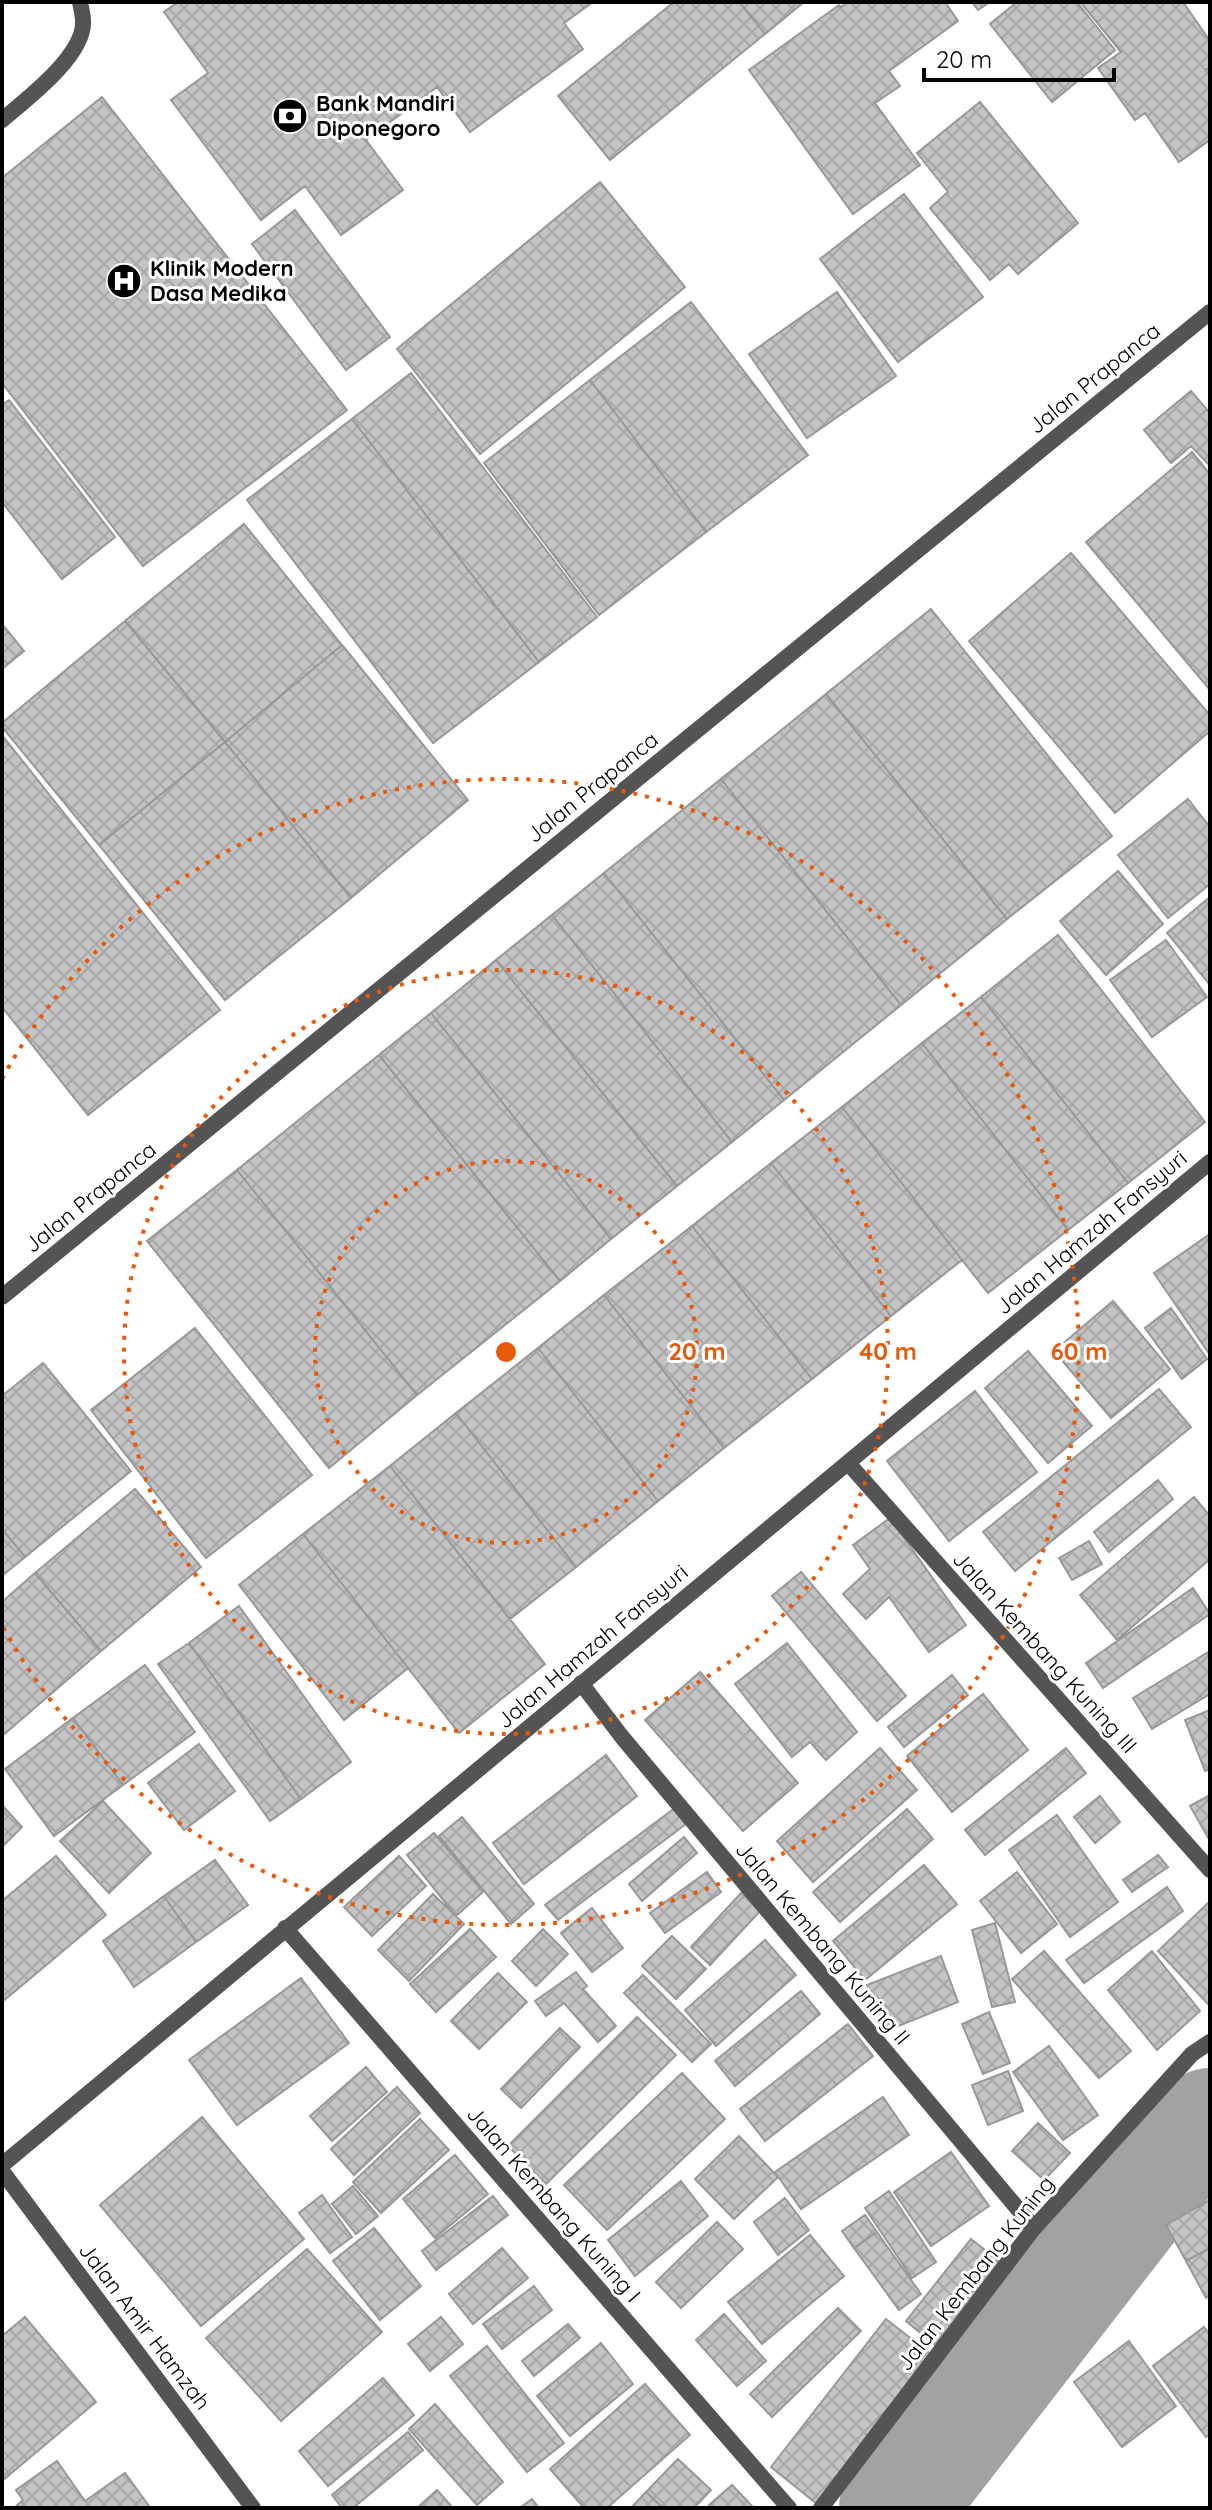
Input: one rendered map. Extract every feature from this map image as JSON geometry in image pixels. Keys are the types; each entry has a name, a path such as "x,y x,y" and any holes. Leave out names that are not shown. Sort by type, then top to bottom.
{"street":[{"path":"2,120 73,54 84,23 80,2"},
{"name":"Jalan Prapanca","path":"2,1297 1210,312"},
{"name":"Jalan Hamzah Fansyuri","path":"2,2165 1210,1162"},
{"name":"Jalan Kembang Kuning III","path":"848,1463 1210,1870"},
{"name":"Jalan Kembang Kuning II","path":"581,1683 622,1737 1034,2228"},
{"name":"Jalan Kembang Kuning I","path":"285,1928 789,2508"},
{"name":"Jalan Kembang Kuning","path":"821,2508 1034,2228 1192,2054 1210,2042"},
{"name":"Jalan Amir Hamzah","path":"2,2171 253,2508"}],"building":[{"name":"Bank Mandiri Diponegoro","path":"178,2 593,2 564,23 583,49 470,132 437,87 366,140 403,190 341,235 305,186 261,220 171,100 208,73 164,12"},
{"path":"674,2 739,2 765,34 610,160 558,96"},
{"path":"739,2 804,2 765,34"},
{"path":"849,2 945,2 958,21 889,71 900,86 875,103 920,165 853,214 749,70 839,5 841,7"},
{"path":"972,2 990,2 978,10"},
{"path":"1017,2 1077,2 1115,50 1052,102 990,24"},
{"path":"1183,2 1210,41 1210,68 1206,70 1210,77 1210,140 1179,162 1145,113 1135,120 1098,68 1121,52 1082,4"},
{"name":"Klinik Modern Dasa Medika","path":"102,97 347,410 143,566 2,383 2,178"},
{"path":"980,102 1078,223 1018,274 1009,264 990,280 930,208 948,192 917,153"},
{"path":"600,182 685,287 480,454 397,349"},
{"path":"904,194 983,297 898,362 820,259"},
{"path":"295,210 390,337 346,370 252,244"},
{"path":"837,292 896,376 807,438 749,354"},
{"path":"691,302 808,455 706,532 590,380"},
{"path":"411,373 597,617 539,662 352,419"},
{"path":"590,380 706,532 599,615 484,463"},
{"path":"1191,391 1210,413 1210,466 1191,446 1171,463 1144,430"},
{"path":"9,400 115,537 62,579 2,502 2,405"},
{"path":"352,419 539,662 433,743 247,500"},
{"path":"1192,452 1210,474 1210,690 1086,542"},
{"path":"244,524 342,645 225,742 125,621"},
{"path":"1071,553 1210,715 1210,731 1115,813 969,641"},
{"path":"931,609 1112,836 1007,919 826,694"},
{"path":"125,621 225,742 99,845 2,727 2,723"},
{"path":"2,624 24,651 2,669"},
{"path":"342,645 468,800 351,898 225,742"},
{"path":"826,694 1007,919 901,1005 721,779"},
{"path":"2,735 220,1010 88,1115 2,1007"},
{"path":"225,742 351,898 225,1000 99,845"},
{"path":"721,779 901,1005 784,1100 604,873"},
{"path":"1188,799 1210,827 1210,884 1168,918 1118,855"},
{"path":"1118,871 1163,924 1106,975 1060,921"},
{"path":"604,873 784,1100 732,1142 552,915"},
{"path":"1210,897 1210,985 1167,933"},
{"path":"552,915 732,1142 677,1186 496,960"},
{"path":"1058,935 1205,1122 1128,1183 981,997"},
{"path":"1166,940 1207,997 1152,1037 1110,980"},
{"path":"496,960 677,1186 611,1239 431,1013"},
{"path":"981,997 1128,1183 1068,1230 922,1043"},
{"path":"431,1013 611,1239 560,1281 379,1055"},
{"path":"922,1043 1068,1230 988,1293 842,1107"},
{"path":"379,1055 560,1281 417,1395 237,1170"},
{"path":"842,1107 962,1260 891,1316 771,1163"},
{"path":"771,1163 891,1316 812,1379 692,1226"},
{"path":"237,1170 417,1395 329,1468 147,1241"},
{"path":"692,1226 812,1379 724,1448 604,1295"},
{"path":"1210,1234 1210,1355 1154,1273"},
{"path":"604,1295 724,1448 658,1501 538,1348"},
{"path":"1113,1301 1170,1369 1111,1418 1054,1351"},
{"path":"1171,1308 1207,1359 1182,1379 1145,1328"},
{"path":"195,1328 312,1475 206,1558 91,1410"},
{"path":"538,1348 658,1501 576,1567 456,1413"},
{"path":"1028,1351 1092,1426 1048,1463 985,1388"},
{"path":"43,1363 131,1471 25,1557 2,1529 2,1396"},
{"path":"1159,1389 1191,1427 1015,1571 983,1532"},
{"path":"975,1391 1037,1472 949,1541 887,1461"},
{"path":"456,1413 576,1567 510,1619 390,1466"},
{"path":"390,1466 545,1664 459,1733 303,1534"},
{"path":"1158,1480 1173,1499 1109,1552 1094,1532"},
{"path":"135,1489 201,1567 101,1651 35,1573"},
{"path":"1194,1497 1210,1516 1210,1559 1117,1640 1080,1595"},
{"path":"890,1518 966,1625 929,1652 889,1597 866,1619 843,1594 870,1569 853,1545"},
{"path":"2,1529 25,1557 2,1576"},
{"path":"303,1534 408,1668 344,1720 239,1585"},
{"path":"1089,1541 1102,1564 1072,1580 1059,1558"},
{"path":"801,1572 906,1696 877,1721 772,1596"},
{"path":"35,1573 101,1651 2,1736 2,1602"},
{"path":"1193,1588 1210,1614 1103,1688 1086,1663"},
{"path":"239,1606 351,1762 301,1799 189,1643"},
{"path":"189,1643 301,1799 270,1821 158,1664"},
{"path":"787,1643 857,1732 826,1760 810,1742 792,1757 735,1684"},
{"path":"1210,1651 1210,1694 1152,1729 1133,1698"},
{"path":"145,1665 195,1732 123,1785 73,1718"},
{"path":"700,1672 798,1783 743,1831 645,1720"},
{"path":"952,1675 968,1695 904,1747 888,1727"},
{"path":"983,1694 1028,1750 952,1812 907,1756"},
{"path":"1210,1710 1210,1769 1205,1771 1185,1720"},
{"path":"73,1718 123,1785 54,1836 5,1769"},
{"path":"199,1744 235,1791 184,1830 148,1783"},
{"path":"880,1748 917,1790 813,1882 777,1841"},
{"path":"1066,1748 1086,1773 985,1855 965,1830"},
{"path":"606,1755 637,1796 524,1884 493,1843"},
{"path":"1210,1795 1210,1841 1190,1806"},
{"path":"1100,1796 1120,1822 1095,1843 1074,1817"},
{"path":"103,1801 151,1853 109,1893 60,1841"},
{"path":"2,1805 22,1827 2,1847"},
{"path":"675,1808 686,1824 558,1920 545,1905"},
{"path":"907,1809 933,1839 840,1922 813,1892"},
{"path":"1057,1815 1118,1902 1070,1937 1009,1850"},
{"path":"462,1817 534,1904 511,1924 439,1836"},
{"path":"434,1833 483,1892 456,1916 407,1855"},
{"path":"684,1837 697,1853 642,1901 629,1884"},
{"path":"1158,1855 1168,1867 1132,1892 1123,1880"},
{"path":"56,1856 106,1915 2,2002 2,1901"},
{"path":"399,1856 426,1886 372,1936 344,1907"},
{"path":"215,1860 248,1905 196,1942 164,1896"},
{"path":"924,1865 957,1904 865,1980 833,1941"},
{"path":"707,1872 721,1892 665,1933 650,1913"},
{"path":"1017,1872 1057,1924 1021,1953 980,1901"},
{"path":"1167,1887 1183,1911 1084,1983 1066,1960"},
{"path":"742,1892 761,1910 710,1965 691,1947"},
{"path":"433,1894 464,1924 409,1981 378,1950"},
{"path":"164,1896 196,1942 134,1987 103,1941"},
{"path":"1210,1901 1210,2002 1208,2004 1158,1951"},
{"path":"592,1908 623,1948 592,1972 561,1933"},
{"path":"995,1923 1015,2002 992,2007 972,1930"},
{"path":"470,1929 496,1957 436,2012 410,1984"},
{"path":"543,1929 568,1954 536,1986 512,1961"},
{"path":"672,1936 706,1969 676,1999 642,1966"},
{"path":"765,1940 796,1975 716,2046 685,2010"},
{"path":"1044,1951 1131,2051 1099,2078 1012,1979"},
{"path":"1152,1951 1200,2011 1157,2050 1108,1990"},
{"path":"941,1956 958,2002 886,2031 867,1985"},
{"path":"576,1972 587,1986 583,1989 616,2026 598,2042 564,2003 546,2016 535,2001"},
{"path":"498,1973 527,2002 479,2049 451,2021"},
{"path":"643,1975 711,2044 692,2062 624,1993"},
{"path":"301,1978 349,2043 237,2125 189,2060"},
{"path":"801,1991 820,2014 735,2086 715,2061"},
{"path":"989,2012 1010,2063 983,2074 962,2024"},
{"path":"637,2017 676,2055 546,2184 508,2146"},
{"path":"848,2024 873,2056 765,2141 740,2109"},
{"path":"560,2028 580,2047 521,2108 501,2089"},
{"path":"1049,2046 1098,2115 1063,2140 1013,2072"},
{"path":"366,2067 387,2092 332,2141 310,2116"},
{"path":"1008,2071 1023,2111 988,2125 972,2085"},
{"path":"682,2073 725,2119 607,2230 564,2185"},
{"path":"397,2087 420,2113 354,2175 331,2149"},
{"path":"883,2097 909,2135 801,2209 775,2172"},
{"path":"202,2117 304,2239 201,2326 100,2205"},
{"path":"420,2119 449,2150 381,2213 353,2182"},
{"path":"1038,2123 1070,2153 1044,2180 1012,2151"},
{"path":"739,2136 778,2177 734,2219 695,2179"},
{"path":"951,2152 989,2206 931,2246 894,2192"},
{"path":"455,2155 488,2194 435,2238 403,2199"},
{"path":"681,2181 708,2216 635,2276 608,2240"},
{"path":"353,2186 378,2216 356,2234 332,2204"},
{"path":"889,2191 936,2262 912,2278 865,2208"},
{"path":"322,2195 352,2237 330,2253 299,2213"},
{"path":"493,2196 508,2215 436,2270 422,2251"},
{"path":"785,2198 809,2230 778,2255 754,2222"},
{"path":"1210,2200 1210,2248 1186,2261 1166,2225"},
{"path":"865,2215 877,2232 854,2248 842,2231"},
{"path":"717,2222 743,2249 681,2308 656,2282"},
{"path":"374,2228 421,2286 380,2320 333,2261"},
{"path":"877,2232 921,2294 899,2310 854,2248"},
{"path":"810,2235 844,2276 762,2344 728,2302"},
{"path":"971,2239 1000,2262 935,2345 906,2321"},
{"path":"502,2248 528,2278 473,2324 449,2294"},
{"path":"1210,2248 1210,2296 1206,2298 1186,2261"},
{"path":"307,2249 382,2332 281,2421 206,2338"},
{"path":"534,2286 552,2310 502,2349 483,2324"},
{"path":"838,2308 861,2331 772,2417 750,2394"},
{"path":"724,2314 766,2361 737,2386 696,2340"},
{"path":"25,2317 96,2402 2,2481 2,2336"},
{"path":"441,2317 463,2344 430,2371 408,2344"},
{"path":"886,2319 932,2355 817,2504 771,2467"},
{"path":"568,2324 580,2338 534,2376 522,2361"},
{"path":"1204,2327 1210,2335 1210,2434 1206,2437 1153,2366"},
{"path":"1129,2341 1176,2406 1122,2447 1074,2382"},
{"path":"601,2343 633,2384 570,2436 537,2396"},
{"path":"487,2346 564,2443 527,2472 450,2376"},
{"path":"383,2378 414,2415 328,2486 299,2451"},
{"path":"645,2384 690,2435 607,2508 584,2508 550,2469"},
{"path":"435,2404 503,2482 477,2505 409,2429"},
{"path":"408,2432 423,2450 353,2508 342,2508 332,2495"},
{"path":"678,2459 711,2490 694,2508 663,2508 646,2492"},
{"path":"57,2461 85,2501 125,2473 149,2506 14,2508 23,2500 16,2490"},
{"path":"732,2485 754,2508 712,2508 709,2505"},
{"path":"437,2490 453,2508 417,2508"},
{"path":"646,2492 663,2508 631,2508"},
{"path":"532,2499 539,2508 520,2508"}],"waterway":[{"path":"896,2508 1172,2152 1210,2125"}],"place":[{"name":"Bank Mandiri Diponegoro","path":"290,116"},
{"name":"Klinik Modern Dasa Medika","path":"124,281"}]}
